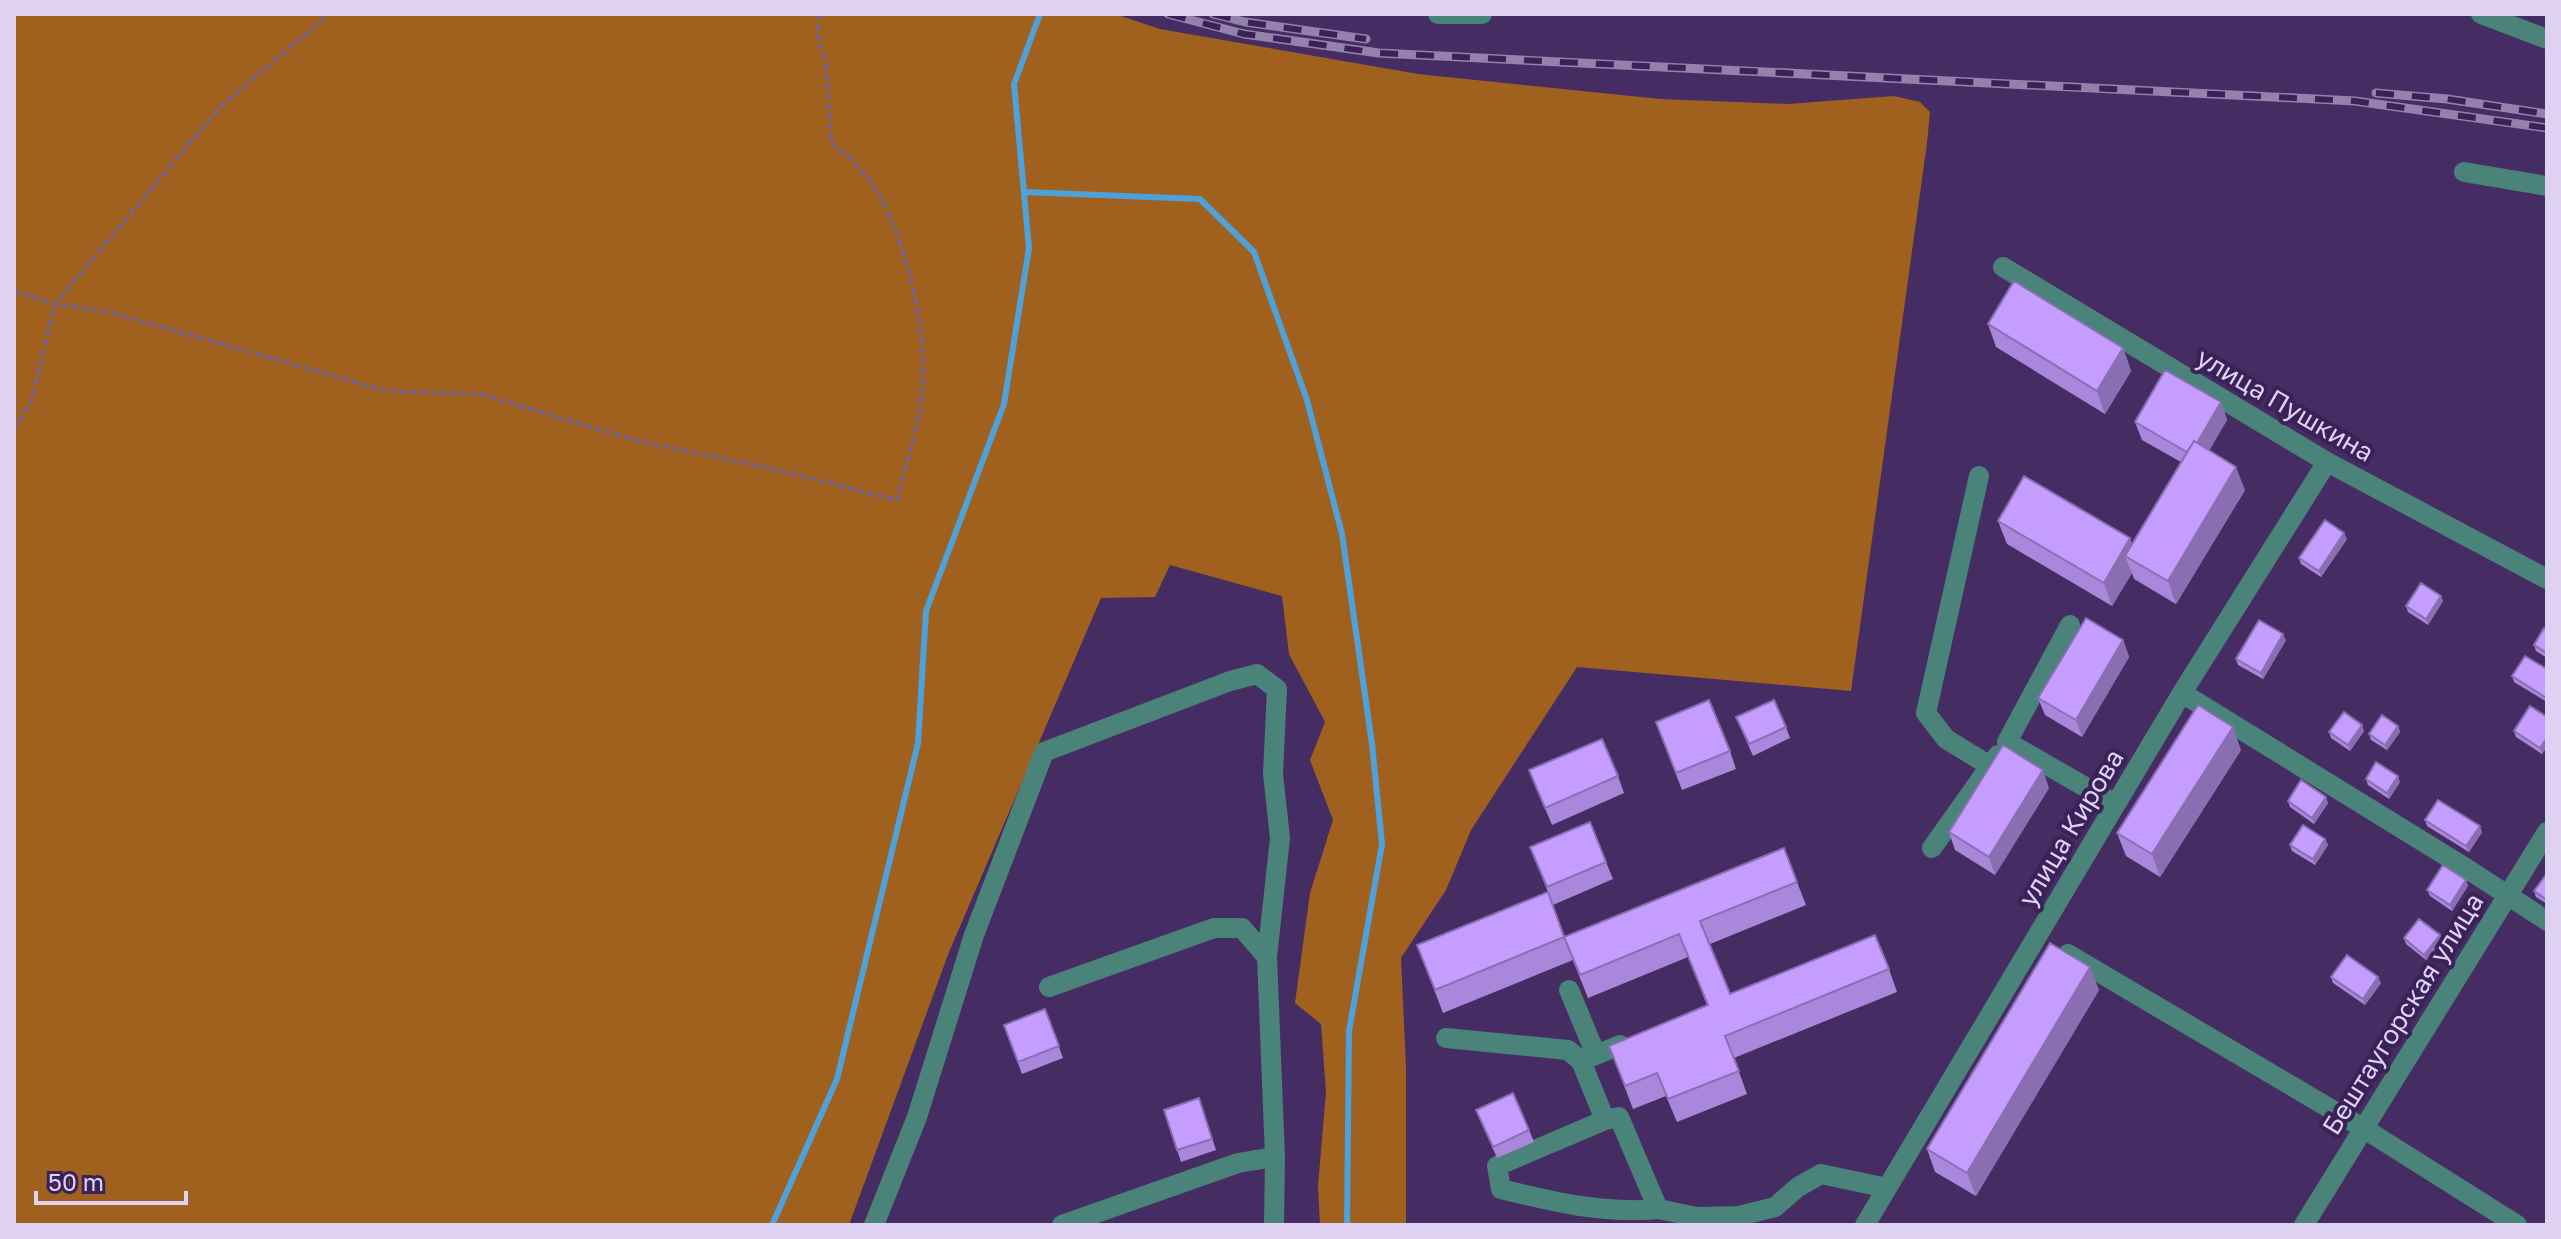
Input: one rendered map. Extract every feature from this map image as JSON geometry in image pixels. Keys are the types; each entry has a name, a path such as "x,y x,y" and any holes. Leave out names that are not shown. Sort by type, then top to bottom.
{"street":[{"path":"1438,14 1482,14"},
{"path":"2481,14 2547,39"},
{"path":"2464,172 2547,186"},
{"name":"улица Пушкина","path":"2003,267 2327,462 2547,579"},
{"name":"улица Кирова","path":"1865,1225 2182,693 2327,462"},
{"path":"1979,476 1926,713 1946,739 1990,766"},
{"path":"1932,848 2007,742 2070,625"},
{"path":"874,1225 917,1117 974,935 1044,752 1230,681 1257,674 1277,689 1273,774 1280,838 1267,957 1275,1157 1274,1225"},
{"path":"2182,693 2547,921"},
{"path":"2007,742 2115,804"},
{"name":"Бештаугорская улица","path":"2304,1225 2547,832"},
{"path":"1049,987 1214,928 1242,928 1267,957"},
{"path":"2037,936 2363,1128 2517,1225"},
{"path":"1569,990 1605,1120"},
{"path":"1446,1038 1568,1050 1589,1058 1620,1045"},
{"path":"1658,1209 1619,1117 1605,1120 1497,1166 1501,1189 1602,1210 1658,1209 1697,1217 1739,1216 1775,1207 1798,1187 1821,1174 1887,1188"},
{"path":"1062,1225 1238,1163 1275,1157"}],"path":[{"path":"14,429 31,402 55,304 220,107 329,14"},
{"path":"14,291 55,304 109,312 387,391 480,394 638,441 778,470 897,500 921,395 924,356 904,255 883,204 846,155 831,142 826,65 817,32 820,14"}],"shaded area":[{"path":"14,14 1115,14 1160,29 1418,74 1660,99 1788,104 1894,96 1920,102 1930,112 1927,143 1851,691 1577,667 1471,830 1446,890 1401,958 1406,1067 1406,1225 1320,1225 1318,1186 1326,1091 1321,1024 1295,1003 1310,893 1333,820 1310,760 1325,722 1289,654 1282,596 1170,565 1155,597 1101,598 949,952 849,1225 14,1225"}],"building":[{"path":"2014,281 2123,348 2097,391 1988,324"},
{"path":"2165,370 2221,402 2197,443 2194,441 2187,452 2135,422"},
{"path":"2194,441 2236,467 2168,581 2125,556"},
{"path":"2024,476 2130,538 2104,583 1998,521"},
{"path":"2325,520 2344,533 2319,571 2299,558"},
{"path":"2421,583 2441,596 2426,619 2406,606"},
{"path":"2086,618 2123,640 2076,720 2038,698"},
{"path":"2259,620 2283,634 2261,673 2236,659"},
{"path":"2544,628 2547,631 2547,653 2534,645"},
{"path":"2525,656 2547,669 2545,697 2512,676"},
{"path":"1709,700 1730,751 1676,773 1656,722"},
{"path":"1774,700 1786,727 1749,744 1736,717"},
{"path":"2198,705 2233,727 2152,854 2117,833"},
{"path":"2530,706 2547,717 2547,738 2540,748 2514,731"},
{"path":"2344,712 2362,725 2348,745 2329,732"},
{"path":"2382,715 2398,726 2385,745 2369,734"},
{"path":"1602,739 1618,776 1545,808 1529,770"},
{"path":"2003,745 2043,770 1989,857 1949,832"},
{"path":"2376,762 2398,776 2387,793 2366,779"},
{"path":"2301,780 2326,797 2312,818 2288,801"},
{"path":"2438,800 2480,826 2466,846 2425,820"},
{"path":"1590,822 1606,862 1547,887 1530,847"},
{"path":"2303,825 2325,839 2313,859 2290,845"},
{"path":"1784,848 1797,882 1700,921 1730,994 1875,935 1889,969 1725,1036 1739,1071 1668,1099 1657,1073 1625,1086 1609,1046 1708,1005 1679,934 1580,975 1564,937"},
{"path":"2443,865 2466,880 2450,905 2427,890"},
{"path":"2547,877 2547,900 2534,891"},
{"path":"1548,892 1564,937 1435,990 1417,945"},
{"path":"2419,919 2440,935 2424,955 2404,938"},
{"path":"2050,943 2090,967 1967,1173 1927,1149"},
{"path":"2347,955 2378,977 2363,999 2331,977"},
{"path":"1045,1009 1059,1046 1018,1062 1004,1025"},
{"path":"1513,1093 1529,1130 1493,1147 1476,1110"},
{"path":"1199,1098 1212,1139 1177,1150 1164,1110"}],"waterway":[{"path":"772,1225 837,1079 918,743 926,611 1004,404 1029,248 1014,84 1040,14"},
{"path":"1024,192 1200,199 1254,252 1307,400 1342,534 1372,744 1382,844 1349,1031 1347,1225"}],"railway":[{"path":"1168,14 1244,34 1379,53 2355,101 2547,128"},
{"path":"1213,14 1245,22 1366,39"},
{"path":"2376,93 2447,99 2547,114"}]}
